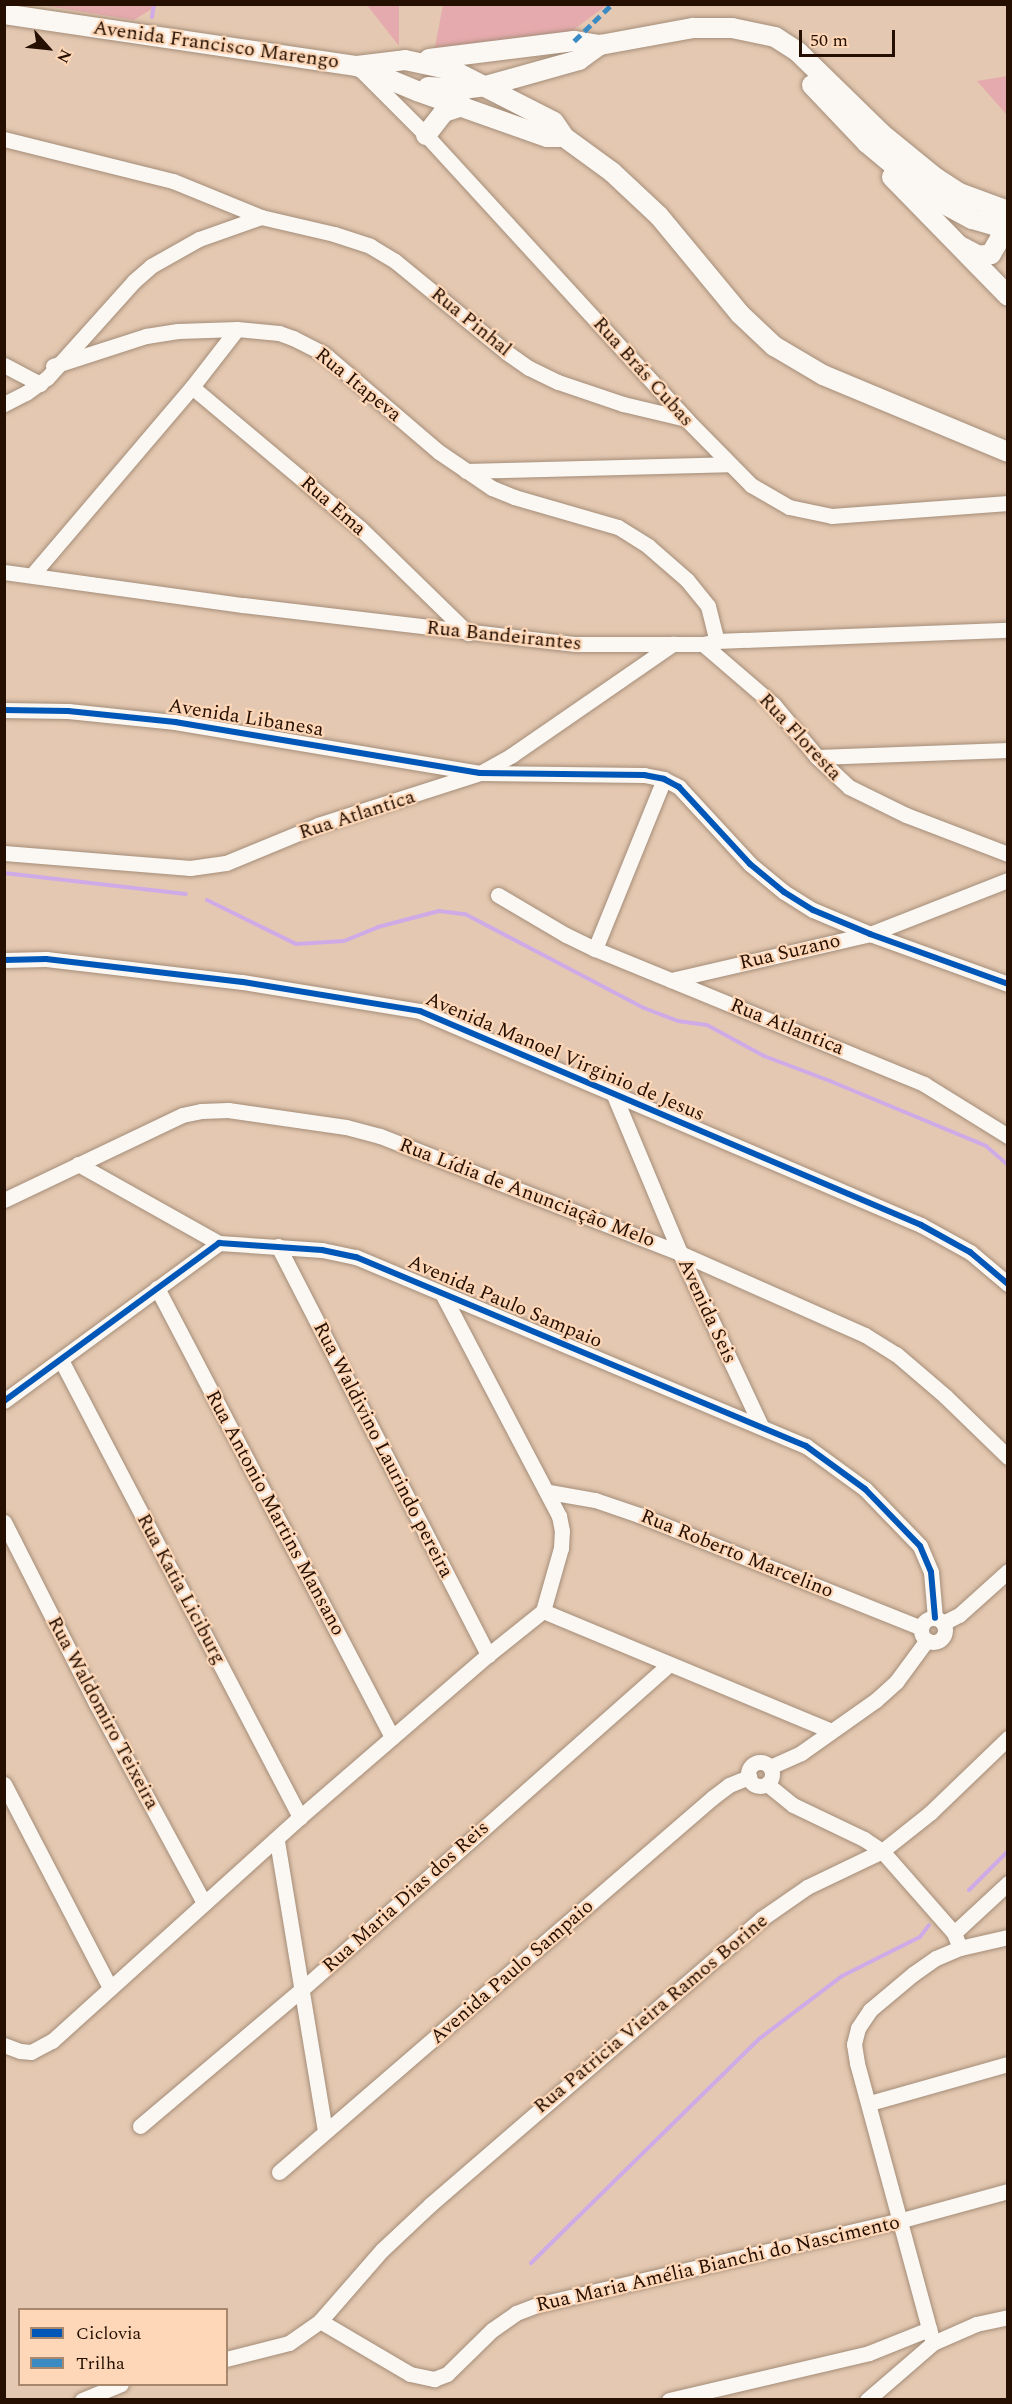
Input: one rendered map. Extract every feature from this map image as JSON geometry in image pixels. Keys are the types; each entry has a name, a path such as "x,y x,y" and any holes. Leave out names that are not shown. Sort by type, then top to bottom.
{"main road":[{"name":"Avenida Francisco Marengo","path":"4,14 357,66 547,137 564,137"},
{"path":"405,60 470,55 573,41 600,45 693,28 725,27 775,37 786,43 882,134 936,178 1002,219"},
{"path":"756,32 814,87 867,143 933,198 952,210 1002,219"},
{"path":"396,82 442,89 486,86 579,60 600,45"},
{"name":"Avenida Francisco Marengo","path":"357,66 405,60 452,70 554,122 564,137 612,172 659,216 740,314 774,346 823,375 1008,452"},
{"path":"519,104 525,76"},
{"path":"426,135 444,112 463,106"},
{"path":"867,143 893,179 1008,294"},
{"path":"950,238 975,255 991,254 999,244 1002,219"},
{"path":"991,254 1000,280 1008,294"}],"street":[{"name":"Rua Brás Cubas","path":"357,66 426,135 686,419 751,485 774,500 808,513 832,516 1008,503"},
{"name":"Rua Pinhal","path":"4,140 173,181 261,217 334,234 370,246 395,261 506,352 549,377 623,404 686,419"},
{"path":"4,404 40,384 134,281 152,266 200,239 261,217"},
{"name":"Rua Itapeva","path":"55,367 146,336 211,328 279,333 323,353 439,452 492,488 630,533 687,580 708,606 710,643"},
{"path":"32,575 192,387 237,329"},
{"path":"4,365 40,384"},
{"name":"Rua Ema","path":"192,387 360,528 468,633"},
{"path":"466,471 728,464"},
{"name":"Rua Bandeirantes","path":"4,572 243,605 576,644 710,643 1008,630"},
{"name":"Rua Floresta","path":"710,643 774,705 817,757 849,787 867,797 1008,854"},
{"name":"Rua Atlantica","path":"4,853 205,868 226,863 318,825 480,773 512,755 673,644"},
{"name":"Avenida Libanesa","path":"4,710 68,711 175,722 480,773"},
{"path":"817,757 1008,750"},
{"path":"480,773 644,775 664,779 679,787 750,864 784,892 813,910 870,934 1008,984"},
{"path":"595,949 664,779"},
{"name":"Rua Suzano","path":"670,980 870,934 1008,880"},
{"name":"Rua Atlantica","path":"498,895 566,935 595,949 924,1084 1008,1136"},
{"name":"Avenida Manoel Virginio de Jesus","path":"4,960 46,959 243,982 420,1011 921,1225 970,1252 1008,1284"},
{"name":"Avenida Seis","path":"614,1095 680,1253 761,1426"},
{"name":"Rua Lídia de Anunciação Melo","path":"4,1200 182,1115 201,1111 228,1110 298,1118 380,1136 680,1253 865,1335 889,1349 945,1396 1008,1457"},
{"path":"4,1401 219,1243 78,1164"},
{"name":"Avenida Paulo Sampaio","path":"219,1243 278,1246 356,1257 806,1446 865,1489 920,1546 931,1572 939,1620 945,1632 940,1640 924,1634"},
{"name":"Rua Waldivino Laurindo pereira","path":"278,1246 488,1655"},
{"name":"Rua Antonio Martins Mansano","path":"157,1288 392,1737"},
{"path":"4,2045 31,2052 52,2041 204,1903 277,1841 300,1817 488,1655 543,1611 557,1570 562,1531 549,1492 443,1295"},
{"name":"Rua Katia Liciburg","path":"61,1360 300,1817"},
{"name":"Rua Roberto Marcelino","path":"549,1492 595,1500 639,1515 924,1634"},
{"name":"Rua Waldomiro Teixeira","path":"4,1522 97,1705 204,1903"},
{"name":"Avenida Paulo Sampaio","path":"279,2172 324,2130 501,1983 712,1798 729,1785 749,1777 750,1768 758,1762 770,1767 801,1753 876,1700 896,1682 924,1634 926,1620 939,1620 959,1615 1008,1571"},
{"path":"543,1611 831,1731"},
{"name":"Rua Maria Dias dos Reis","path":"140,2126 300,1991 668,1665"},
{"name":"Rua Patricia Vieira Ramos Borine","path":"228,2358 289,2343 320,2321 382,2250 431,2204 761,1919 807,1887 882,1851 932,1812 1008,1738"},
{"path":"767,1784 772,1776 770,1767"},
{"path":"749,1777 754,1784 767,1784 793,1805 864,1839 882,1851 954,1933 960,1948"},
{"path":"4,1784 110,1988"},
{"path":"277,1841 324,2130"},
{"path":"954,1933 1008,1883"},
{"path":"931,2336 902,2220 857,2063 854,2044 858,2028 870,2010 913,1974 936,1958 960,1948 1008,1936"},
{"path":"870,2103 1008,2064"},
{"name":"Rua Maria Amélia Bianchi do Nascimento","path":"320,2321 410,2374 434,2379 447,2374 492,2330 516,2313 540,2304 902,2220 1008,2191"},
{"path":"669,2400 869,2353 1008,2317"},
{"path":"867,2400 931,2336"},
{"path":"82,2400 118,2386"}],"shaded area":[{"path":"158,4 134,20 40,5"},
{"path":"367,5 399,5 399,46"},
{"path":"443,5 607,5 569,33 434,52"},
{"path":"1008,76 1007,115 977,81"}],"waterway":[{"path":"152,17 154,4"},
{"path":"4,873 186,894"},
{"path":"207,900 296,944 344,941 378,927 439,911 465,914 644,1008 678,1021 707,1025 764,1056 986,1146 1008,1165"},
{"path":"969,1890 1008,1851"},
{"path":"531,2263 759,2039 842,1976 920,1937 929,1925"}],"marked path":[{"path":"574,41 612,4"}],"cycle path":[{"path":"4,710 68,711 175,722 480,773 644,775 664,779 679,787 750,864 784,892 813,910 870,934 1008,984"},
{"path":"4,960 46,959 243,982 420,1011 921,1225 970,1252 1008,1284"},
{"path":"4,1401 219,1243 322,1250 356,1257 806,1446 865,1489 920,1546 931,1572 935,1618"}]}
